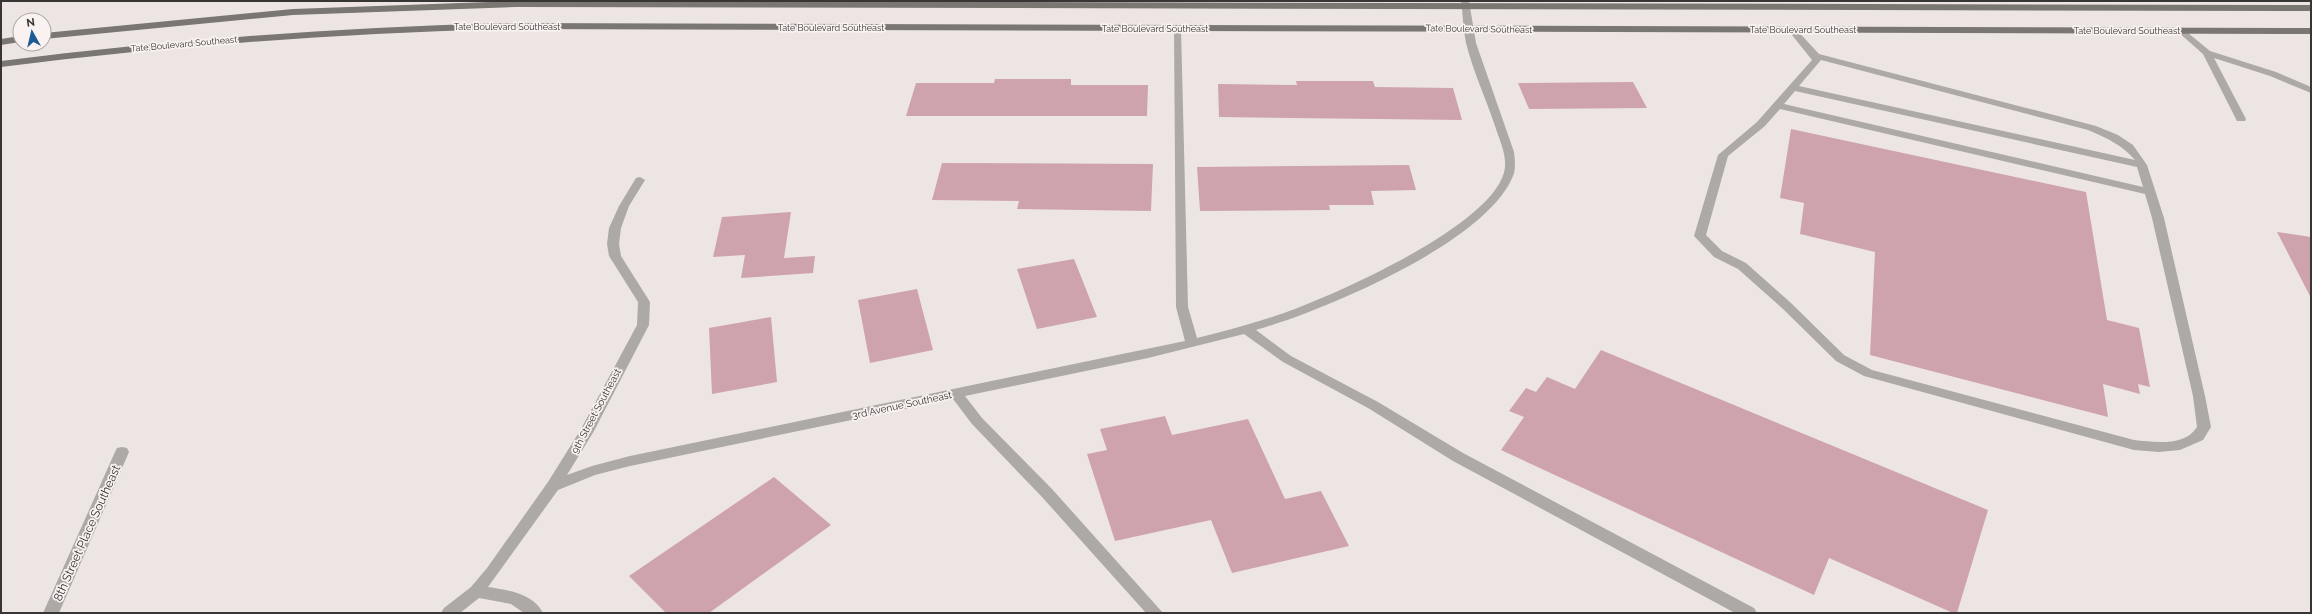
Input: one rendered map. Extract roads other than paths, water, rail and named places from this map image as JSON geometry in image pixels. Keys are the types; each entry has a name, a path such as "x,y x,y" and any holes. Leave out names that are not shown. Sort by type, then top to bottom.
{"main road":[{"path":"52,35 293,12 516,4 1754,3 2311,8"},
{"name":"Tate Boulevard Southeast","path":"1,64 170,45 348,31 499,26 2311,31"},
{"path":"1,42 12,40"}],"street":[{"name":"3rd Avenue Southeast","path":"553,486 592,472 630,461 1148,354 1192,343 1289,316 1345,293 1386,273 1426,251 1468,223 1487,206 1501,189 1508,177 1510,163 1509,152 1479,66 1469,28 1466,3"},
{"path":"1177,29 1182,307 1192,343"},
{"path":"1792,30 1816,56 2092,128 2114,137 2129,147 2140,160 2142,165 2178,304 2199,396 2204,427 2198,437 2180,445 2159,447 2134,445 1868,373 1840,358 1787,306 1742,266 1718,254 1700,236 1723,156 1761,124 1817,60 1816,56"},
{"path":"2182,31 2207,54 2240,119"},
{"path":"2207,54 2273,74 2311,90"},
{"path":"1793,88 2142,165"},
{"path":"1777,105 2150,192"},
{"name":"9th Street Southeast","path":"476,591 492,572 553,486 587,431 643,324 644,302 615,256 613,244 615,228 624,206 640,180"},
{"path":"1249,328 1287,359 1373,405 1458,457 1749,613"},
{"path":"955,394 977,421 1047,493 1155,613"},
{"name":"8th Street Place Southeast","path":"51,613 122,452"},
{"path":"450,613 476,591 515,598 535,613"}]}
